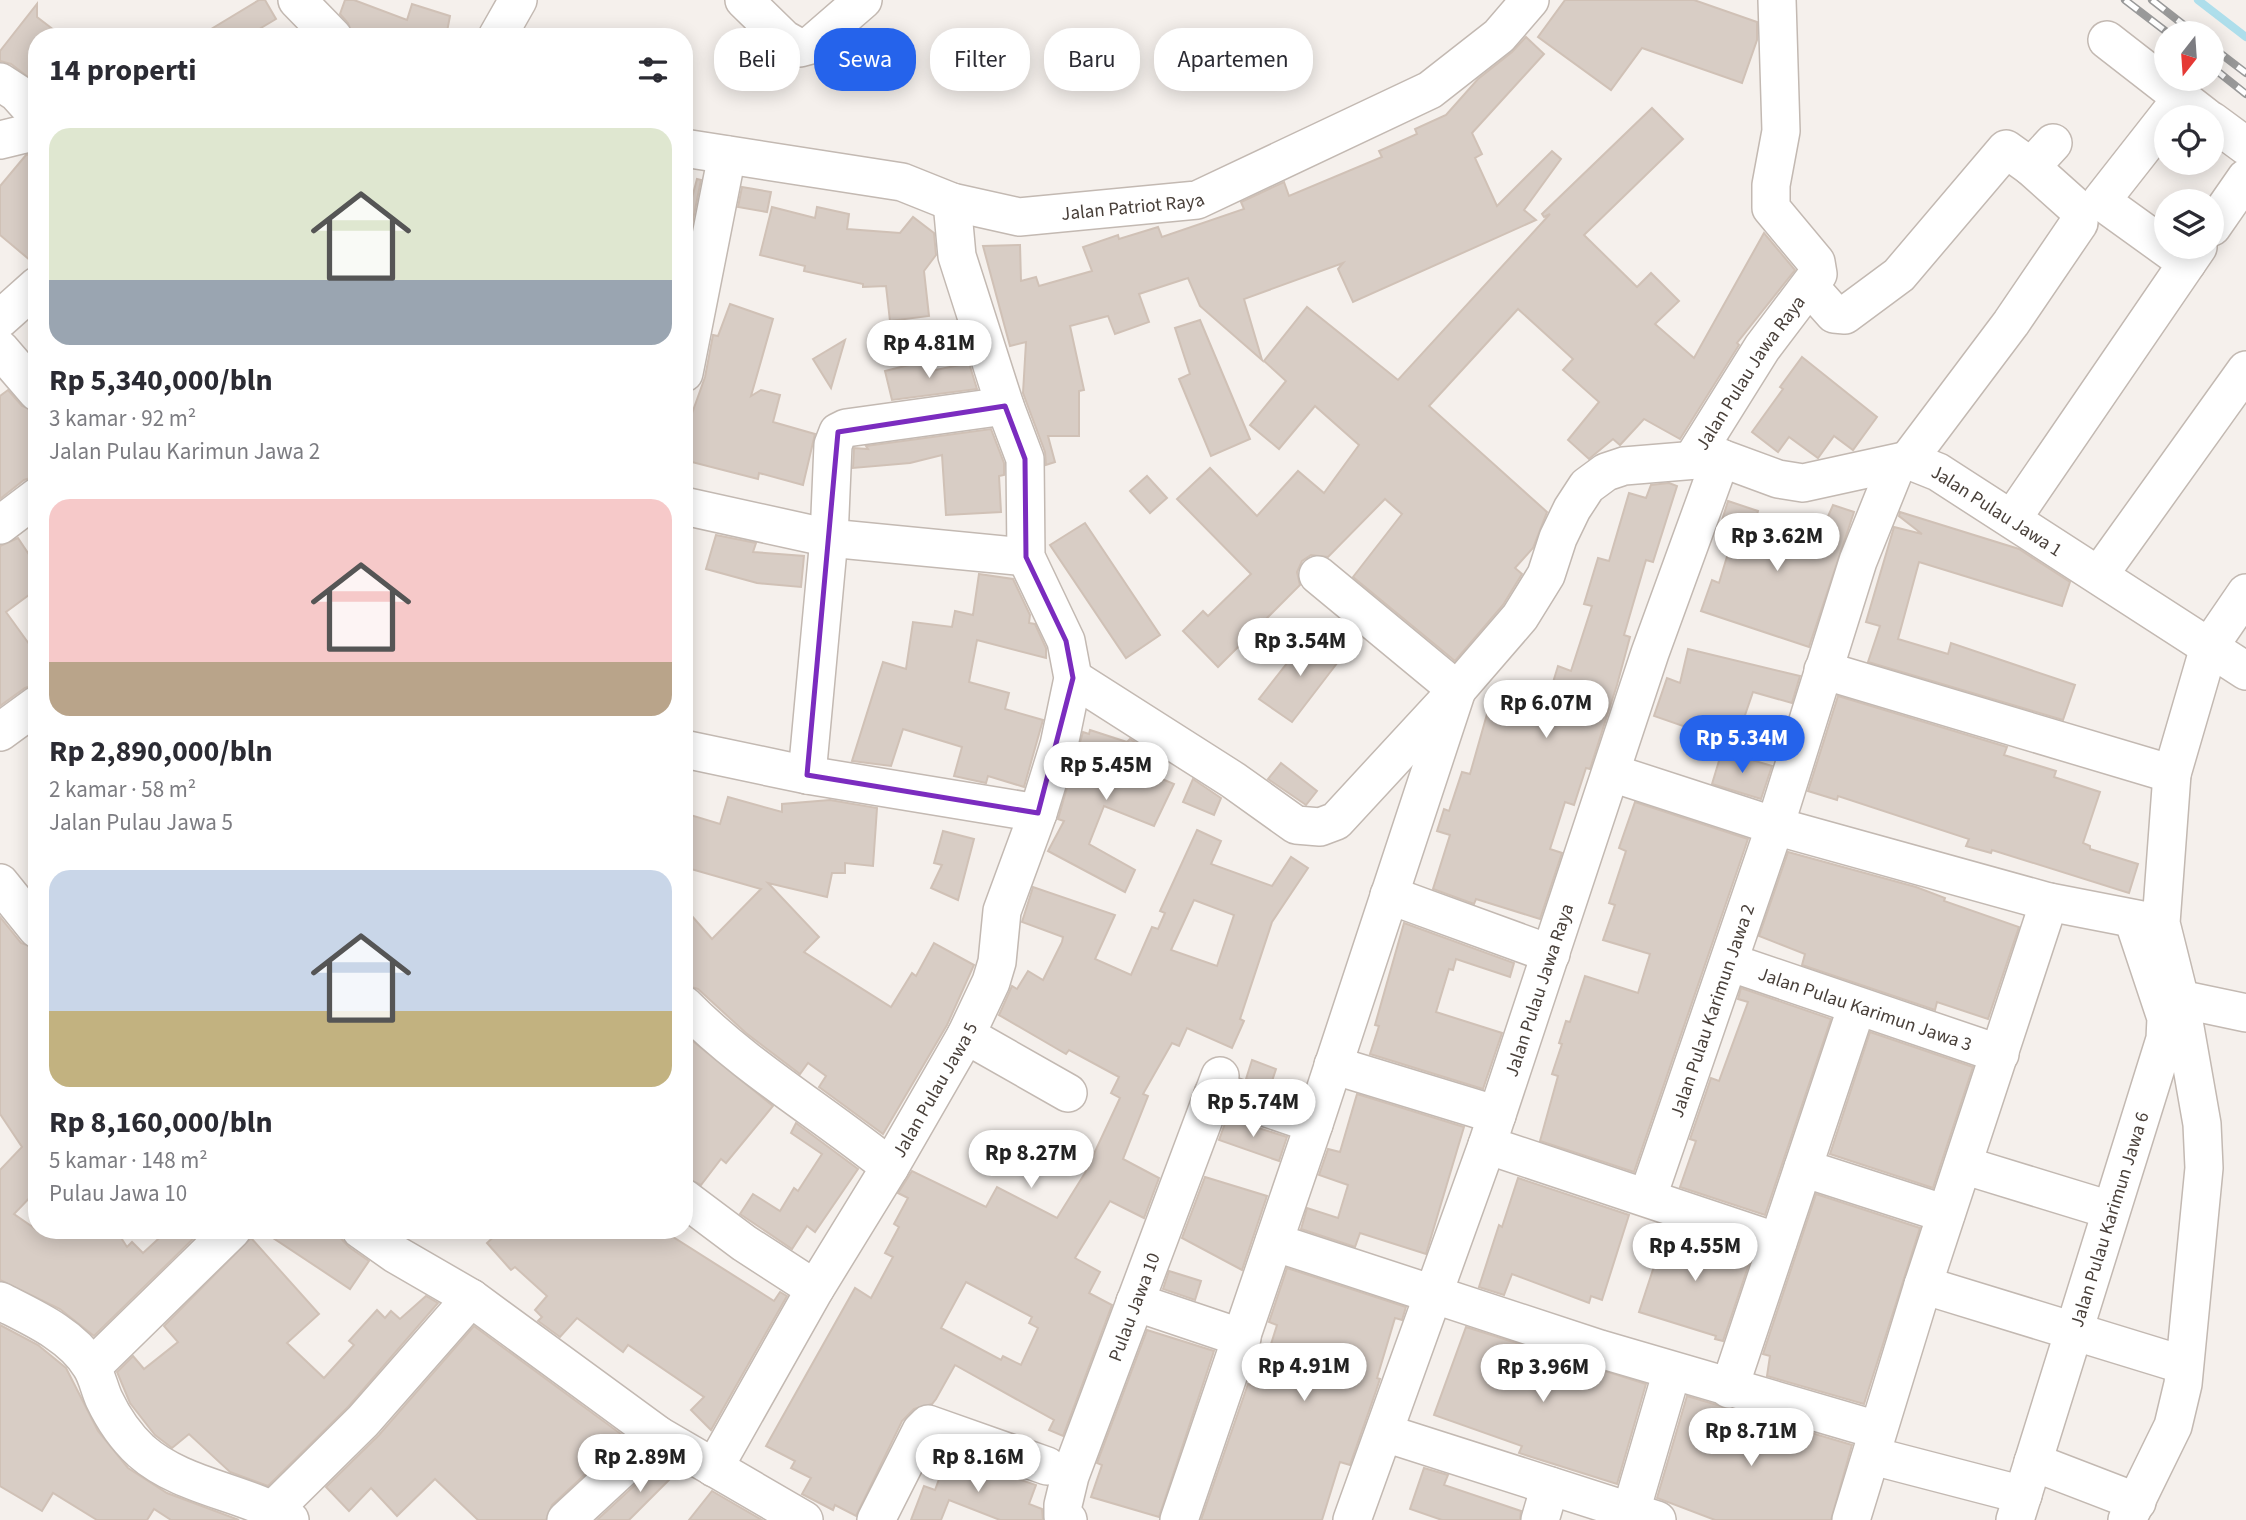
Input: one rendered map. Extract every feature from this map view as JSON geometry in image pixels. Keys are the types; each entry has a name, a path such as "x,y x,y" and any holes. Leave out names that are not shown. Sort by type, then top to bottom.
{"street":[{"path":"297,0 324,28"},
{"path":"503,28 517,0"},
{"path":"744,0 784,39 800,48 811,45 863,0"},
{"name":"Jalan Patriot Raya","path":"693,149 902,182 952,202 1019,217 1197,200 1430,90 1499,36 1530,0"},
{"path":"1777,0 1781,131 1771,185 1771,208 1819,268 1810,287"},
{"path":"2107,40 2190,105"},
{"path":"0,82 17,93 28,105"},
{"path":"2224,130 2246,146"},
{"path":"0,140 28,132"},
{"path":"2154,148 2101,201 2154,232"},
{"name":"Jalan Pulau Karimun Jawa 2","path":"1648,1196 1775,826 1858,561 1903,462 2011,323 2079,223 2079,210 2042,155 2006,149 1899,275 1845,316 1834,314 1810,287"},
{"path":"693,329 727,155"},
{"path":"2224,210 2246,178"},
{"path":"952,202 957,257 1005,406 1026,458 1026,556 1066,641 1073,678 1233,780 1286,818 1306,827 1320,827 1336,821 1457,690 1531,600 1546,575 1558,538 1587,486 1606,472 1624,466 1707,459 1778,479 1803,483 1903,462"},
{"path":"2012,519 2190,259"},
{"name":"Jalan Pulau Jawa Raya","path":"1352,1520 1435,1296 1612,772 1707,459 1762,348 1810,287"},
{"path":"0,319 28,294"},
{"path":"0,349 28,382"},
{"path":"2099,575 2246,370"},
{"path":"807,775 829,538 833,445 838,432 846,428 1005,406"},
{"name":"Jalan Pulau Jawa 1","path":"1903,462 1938,471 2246,671"},
{"path":"0,525 28,504"},
{"path":"693,508 829,538 1026,556"},
{"path":"1318,575 1457,690"},
{"path":"1275,1242 1729,1389 1875,1443 2023,1492 2132,1511 2173,1426 2184,1365 2204,1168 2202,1124 2180,999 2147,921 2172,774 2209,647 2246,593"},
{"path":"1823,670 2172,774"},
{"name":"Jalan Pulau Jawa 5","path":"714,1468 815,1289 890,1167 966,1035 991,982 997,962 1002,911 1038,813 1059,745 1073,678"},
{"path":"1179,1520 1275,1242 1457,690"},
{"path":"0,732 28,712"},
{"path":"693,751 807,775 1038,813"},
{"path":"1612,772 1775,826 2049,902 2147,921"},
{"path":"0,883 28,918"},
{"path":"1389,895 1551,954"},
{"path":"1851,1520 1945,1214 1964,1165 2049,902"},
{"name":"Jalan Pulau Karimun Jawa 6","path":"2023,1492 2109,1210 2165,1039 2166,1018 2147,921"},
{"name":"Jalan Pulau Karimun Jawa 3","path":"1728,962 2000,1054"},
{"path":"2180,999 2246,1013"},
{"path":"1729,1389 1857,1006"},
{"path":"693,1012 743,1058 846,1131 890,1167"},
{"path":"966,1035 1068,1093"},
{"path":"1333,1065 1648,1196 1778,1241"},
{"name":"Pulau Jawa 10","path":"1068,1520 1063,1516 1063,1505 1069,1476 1217,1085 1226,1094 1314,1124"},
{"path":"1964,1165 2109,1210"},
{"path":"1803,1168 1945,1214"},
{"path":"693,1205 744,1243 815,1289"},
{"path":"92,1367 223,1239"},
{"path":"376,1239 471,1298 658,1435 804,1520"},
{"path":"1923,1285 2184,1365"},
{"path":"5,1315 79,1349 92,1367 104,1399 124,1433 142,1452 175,1473 282,1515 471,1298"},
{"path":"1135,1302 1242,1338"},
{"path":"1385,1433 1545,1503 1644,1516 1671,1371"},
{"path":"876,1520 921,1431 928,1424 1047,1466"},
{"path":"566,1520 658,1435"}],"highlighted area":[{"path":"1005,406 1025,459 1026,557 1066,641 1073,678 1038,813 807,775 838,432"}],"building":[{"path":"259,0 265,0 276,19 261,28 213,28"},
{"path":"345,0 354,0 407,20 412,4 450,16 448,28 350,28 340,14"},
{"path":"1565,0 1694,0 1757,22 1757,40 1742,83 1642,48 1611,90 1538,37"},
{"path":"37,4 37,17 51,28 28,28 28,77 11,64 0,61 0,51"},
{"path":"1526,37 1544,54 1472,133 1482,154 1475,158 1497,206 1552,151 1561,159 1524,210 1536,220 1353,302 1338,269 1343,263 1244,299 1262,360 1200,306 1188,278 1139,294 1149,322 1115,334 1108,316 1070,326 1084,390 1079,391 1079,436 1048,436 1055,462 1046,465 1045,452 1023,393 1026,342 1010,346 983,246 1020,245 1021,281 1036,277 1039,286 1092,271 1083,247 1118,235 1119,239 1158,227 1162,237 1244,209 1241,202 1284,182 1289,196 1382,157 1379,151 1417,134 1415,129 1446,115 1478,79"},
{"path":"1652,108 1683,139 1584,235 1637,287 1651,273 1679,301 1655,324 1694,358 1764,233 1795,270 1737,343 1739,345 1680,439 1644,419 1620,445 1613,439 1589,459 1568,440 1599,402 1563,370 1573,359 1518,309 1429,406 1547,512 1533,548 1515,568 1522,574 1503,605 1455,661 1353,577 1402,514 1385,499 1328,557 1311,555 1302,561 1297,572 1300,585 1218,667 1183,631 1203,611 1208,616 1251,574 1177,499 1210,468 1257,516 1298,471 1324,493 1359,445 1315,406 1279,449 1250,425 1286,381 1264,361 1307,307 1398,380 1550,214 1544,217 1542,214"},
{"path":"26,155 28,258 0,235 0,186"},
{"path":"697,179 701,180 693,220 693,194"},
{"path":"742,187 771,192 767,212 738,207"},
{"path":"772,207 815,218 817,207 849,214 847,229 900,233 913,217 934,233 936,255 924,271 929,316 890,321 886,286 863,287 863,284 804,271 805,266 760,255"},
{"path":"730,304 773,319 751,396 761,390 780,395 773,422 815,434 803,485 759,473 758,479 693,462 693,411 705,377 713,335 718,336"},
{"path":"1200,320 1250,439 1211,456 1179,379 1190,374 1175,328"},
{"path":"845,340 831,388 813,359"},
{"path":"1802,357 1877,417 1853,450 1834,436 1818,458 1789,437 1778,452 1752,432"},
{"path":"929,360 931,371 969,363 977,389 892,400 885,371"},
{"path":"8,390 22,406 28,408 28,479 0,499 0,396"},
{"path":"991,429 1004,463 1004,475 999,476 1001,512 946,515 942,455 910,463 853,468 854,448 868,449 866,446"},
{"path":"1147,476 1167,498 1150,513 1130,491"},
{"path":"1669,483 1677,486 1653,562 1646,560 1624,635 1630,637 1590,769 1586,768 1574,805 1565,802 1550,849 1562,853 1540,919 1476,899 1474,904 1433,889 1450,835 1437,831 1444,809 1449,811 1462,772 1470,774 1495,686 1547,702 1558,666 1571,671 1592,606 1584,604 1598,558 1609,561 1629,493 1646,498 1651,485"},
{"path":"1728,501 1758,511 1756,519 1795,529 1797,523 1822,530 1833,505 1854,512 1809,647 1701,611 1712,580 1719,583 1732,540 1717,536"},
{"path":"1900,512 2019,549 2070,582 2062,606 1919,562 1898,639 1948,654 1951,643 2075,685 2063,720 1868,662 1880,626 1866,622 1894,527 1922,534 1899,516"},
{"path":"1085,523 1160,635 1126,658 1050,545"},
{"path":"716,535 756,543 753,552 804,556 801,587 757,583 706,569"},
{"path":"18,538 28,553 28,596 6,612 28,643 28,687 0,706 0,546"},
{"path":"979,574 1013,579 1030,615 1029,623 1035,624 1046,648 1046,658 977,640 969,682 1009,693 1005,709 1043,720 1024,787 988,776 986,783 954,776 962,747 903,729 891,766 852,761 883,662 906,669 913,622 952,627 955,611 973,615"},
{"path":"1310,634 1341,658 1292,722 1259,699"},
{"path":"1688,649 1800,676 1792,703 1753,692 1735,744 1654,716 1667,678 1680,683"},
{"path":"1838,696 2007,747 2004,755 2056,771 2054,777 2100,792 2083,843 2090,846 2090,849 2138,864 2129,893 1992,850 1991,853 1966,846 1969,839 1838,796 1837,800 1808,791"},
{"path":"1090,730 1127,742 1130,739 1154,754 1143,771 1174,784 1154,826 1104,806 1089,844 1135,870 1125,892 1048,851 1064,821 1058,819 1083,732 1089,734"},
{"path":"1722,751 1772,766 1761,799 1712,784"},
{"path":"1281,763 1317,791 1306,805 1268,779"},
{"path":"1193,779 1221,798 1214,815 1183,802"},
{"path":"728,797 782,812 782,804 830,800 877,808 873,866 845,863 845,873 832,873 827,897 768,883 819,937 804,952 891,1007 912,973 916,976 934,943 974,965 947,1025 883,1134 819,1087 826,1076 808,1063 800,1074 693,988 693,917 712,939 761,889 693,870 693,816 720,824"},
{"path":"1635,802 1748,839 1634,1172 1540,1141 1558,1076 1552,1074 1562,1044 1559,1043 1566,1021 1570,1022 1585,976 1638,993 1650,954 1603,940 1615,905 1609,903 1626,851 1619,848"},
{"path":"1197,830 1221,841 1211,864 1272,886 1291,857 1308,868 1272,922 1240,1019 1244,1021 1232,1048 1187,1028 1179,1046 1172,1043 1143,1094 1148,1096 1123,1159 1159,1178 1144,1218 1110,1201 1075,1258 1100,1272 1089,1293 1112,1305 1063,1436 1049,1430 1054,1420 955,1365 932,1404 914,1409 902,1421 856,1516 835,1505 833,1510 802,1494 811,1478 791,1468 795,1461 766,1446 855,1288 871,1298 893,1257 885,1253 899,1227 894,1224 908,1198 898,1193 912,1171 986,1207 997,1187 1057,1218 1085,1173 1120,1098 1111,1093 1119,1077 1069,1050 1066,1054 999,1015 1012,986 1017,989 1028,971 1043,980 1062,942 1063,937 1022,922 1033,887 1115,915 1095,959 1131,975 1152,927 1158,929 1165,913 1160,911","holes":["1194,900 1234,915 1217,966 1171,950","966,1282 1032,1317 1029,1323 1038,1328 1021,1365 1003,1356 1001,1360 941,1328"]},
{"path":"943,831 974,839 958,900 931,888 942,865 934,863"},
{"path":"1788,852 1916,887 1945,898 1944,901 2019,927 1988,1019 1937,1002 1935,1010 1802,965 1805,954 1759,936"},
{"path":"0,917 21,943 28,946 28,1199 14,1214 28,1224 28,1239 122,1239 127,1247 132,1242 143,1253 158,1239 193,1239 94,1336 60,1309 0,1280 0,1170 22,1147 0,1114"},
{"path":"1404,923 1514,963 1510,977 1456,959 1453,970 1449,969 1436,1012 1502,1033 1483,1089 1370,1054 1379,1026 1375,1025"},
{"path":"1741,988 1831,1019 1765,1215 1680,1187 1696,1141 1690,1139 1711,1078 1719,1081 1748,1002 1738,999"},
{"path":"1870,1032 1973,1067 1933,1188 1830,1154"},
{"path":"693,1041 773,1106 726,1163 721,1159 701,1185 693,1181"},
{"path":"1252,1060 1276,1069 1270,1087 1246,1079"},
{"path":"1357,1094 1464,1127 1426,1254 1360,1233 1355,1247 1301,1229 1307,1208 1338,1218 1348,1185 1319,1175 1328,1149 1340,1152"},
{"path":"1227,1118 1287,1137 1279,1161 1219,1140"},
{"path":"796,1123 858,1169 815,1232 807,1226 792,1249 740,1214 753,1194 780,1211 794,1188 798,1191 822,1154 791,1133"},
{"path":"1205,1177 1267,1196 1242,1270 1182,1238"},
{"path":"1518,1178 1629,1215 1602,1300 1591,1296 1589,1303 1512,1274 1504,1295 1479,1287"},
{"path":"1816,1194 1920,1228 1864,1404 1767,1376 1770,1356 1763,1354"},
{"path":"1667,1227 1752,1255 1723,1341 1715,1339 1716,1336 1639,1312"},
{"path":"250,1239 319,1314 287,1343 324,1378 354,1345 349,1341 377,1310 385,1318 391,1311 400,1319 426,1296 438,1303 348,1407 268,1486 230,1472 189,1434 172,1448 155,1435 130,1403 117,1372 133,1356 144,1369 178,1342 164,1326"},
{"path":"275,1239 341,1239 369,1261 350,1289"},
{"path":"491,1239 676,1239 774,1301 780,1292 787,1296 711,1430 691,1410 704,1397 628,1345 623,1352 577,1318 560,1337 538,1321 542,1317 535,1310 547,1296 515,1267 511,1270 487,1243"},
{"path":"1287,1268 1406,1307 1402,1320 1395,1318 1377,1378 1380,1379 1350,1465 1340,1462 1322,1520 1201,1520 1248,1384 1258,1387 1277,1325 1269,1322"},
{"path":"1169,1271 1201,1281 1195,1300 1163,1289"},
{"path":"0,1325 38,1345 66,1368 98,1431 128,1468 167,1493 239,1520 171,1520 154,1509 147,1520 97,1520 53,1493 42,1511 0,1486"},
{"path":"474,1326 625,1437 552,1505 546,1520 478,1520 435,1479 397,1516 371,1488 349,1511 326,1487 379,1435"},
{"path":"1466,1327 1646,1384 1617,1484 1519,1453 1522,1446 1434,1415"},
{"path":"1147,1330 1214,1351 1159,1517 1091,1497 1102,1465 1097,1463"},
{"path":"1687,1396 1852,1445 1831,1520 1715,1520 1657,1498"},
{"path":"948,1455 1036,1485 1029,1504 1042,1509 1043,1520 1000,1520 949,1500 941,1520 911,1520 924,1486 935,1490"},
{"path":"661,1461 678,1471 629,1520 597,1520"},
{"path":"1424,1468 1448,1475 1444,1485 1521,1511 1520,1520 1442,1520 1410,1509"},
{"path":"712,1491 762,1520 689,1520"}],"waterway":[{"path":"2198,0 2246,37"}],"railway":[{"path":"2125,0 2154,22"},
{"path":"2152,0 2179,21"},
{"path":"2224,56 2246,73"},
{"path":"2224,77 2246,94"}]}
